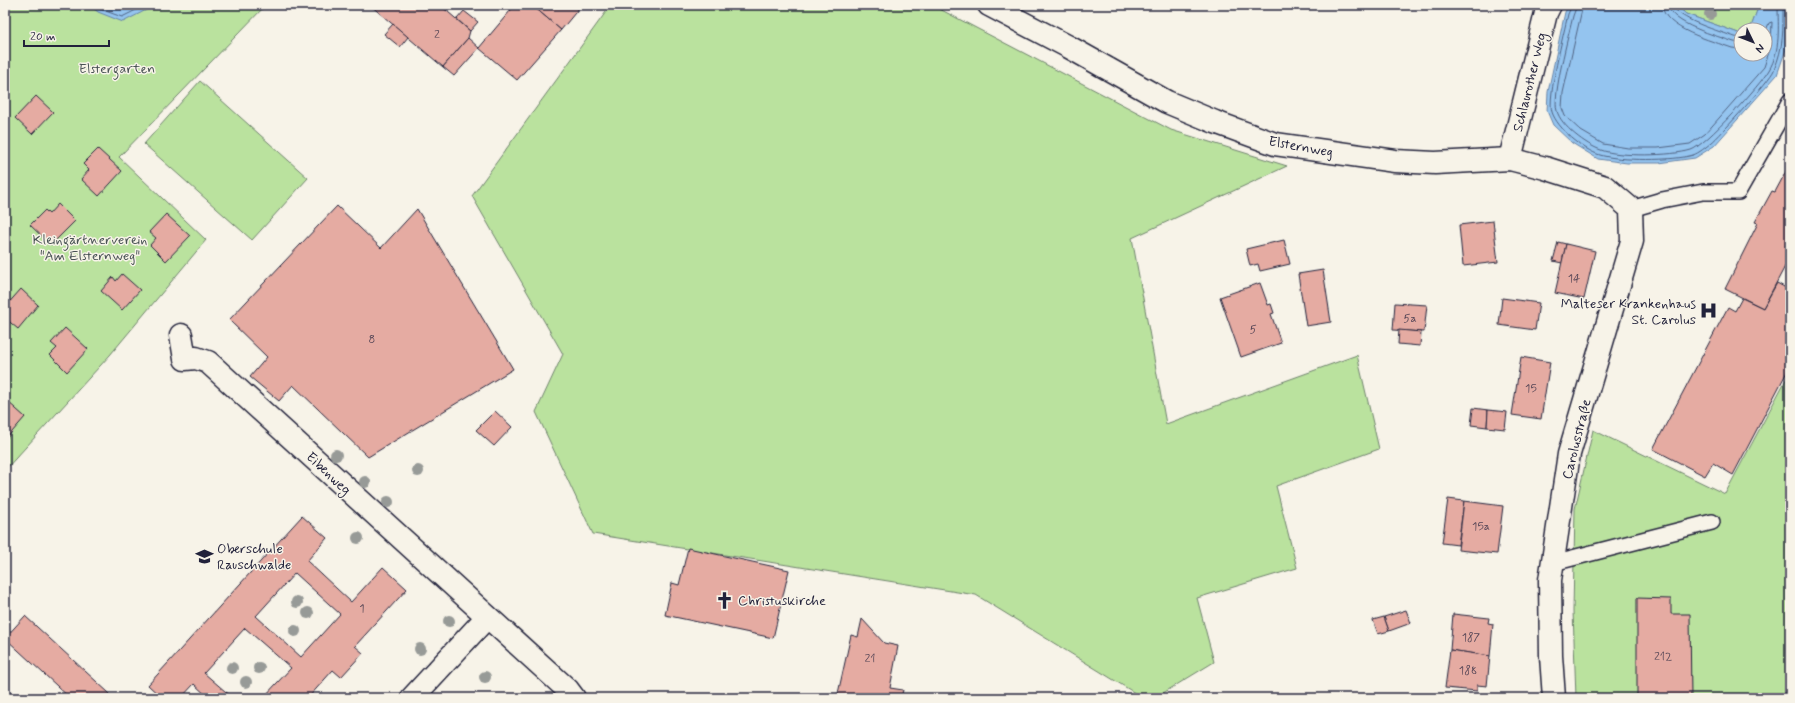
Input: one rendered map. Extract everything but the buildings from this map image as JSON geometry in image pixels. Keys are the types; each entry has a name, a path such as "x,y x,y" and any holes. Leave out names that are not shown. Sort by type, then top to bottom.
{"street":[{"name":"Elsternweg","path":"989,5 1069,46 1167,102 1215,122 1275,144 1395,161 1434,163 1510,160 1545,168 1605,187 1631,209"},
{"name":"Schlaurother Weg","path":"1510,160 1546,13 1550,5"},
{"name":"Carolusstraße","path":"1554,698 1551,656 1550,588 1569,454 1632,241 1631,209"},
{"name":"Eibenweg","path":"181,335 185,359 196,358 208,362 568,690 574,698"},
{"path":"412,698 487,617"}],"lane":[{"path":"1631,209 1662,200 1703,192 1738,192 1790,101"},
{"path":"1553,563 1712,522"}],"green space":[{"name":"Kleingärtnerverein \"Am Elsternweg\"","path":"5,5 266,5 119,157 206,240 110,355 5,470"},
{"path":"611,5 932,5 1171,130 1287,166 1132,238 1166,424 1357,355 1379,449 1276,486 1297,568 1197,598 1214,662 1155,698 1143,698 976,595 593,534 536,412 563,354 472,196"},
{"path":"1676,5 1759,5 1753,22 1733,22 1733,31 1686,14"},
{"path":"200,81 308,178 252,240 144,144"},
{"path":"1790,372 1790,698 1576,698 1573,611 1575,509 1593,430 1725,494"}],"water":[{"path":"89,5 151,5 150,8 123,22 98,12"},
{"path":"1569,5 1676,5 1686,14 1733,31 1733,62 1773,62 1773,22 1753,22 1759,5 1787,5 1788,31 1786,49 1777,75 1714,146 1695,158 1659,163 1627,163 1598,159 1572,143 1553,125 1547,111 1548,92 1565,12"}],"place":[{"name":"Malteser Krankenhaus St. Carolus","path":"1709,311"},
{"name":"Oberschule Rauschwalde","path":"204,556"},
{"name":"Christuskirche","path":"725,600"}],"park label":[{"name":"Elstergarten","path":"117,68"}]}
